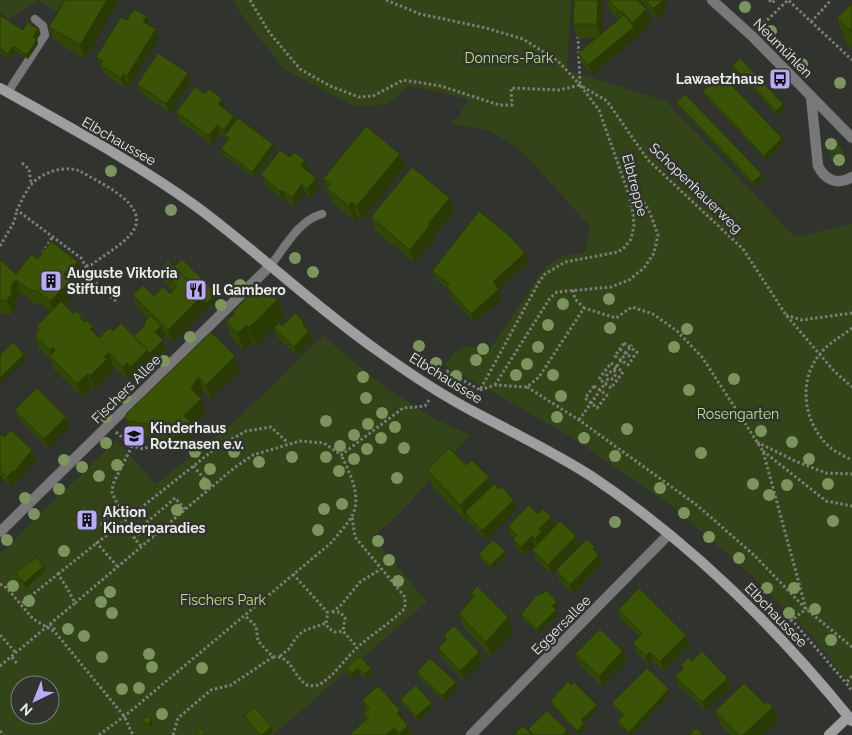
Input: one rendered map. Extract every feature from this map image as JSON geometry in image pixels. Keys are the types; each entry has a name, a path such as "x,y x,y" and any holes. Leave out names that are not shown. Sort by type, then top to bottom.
{"main road":[{"name":"Elbchaussee","path":"4,90 159,180 233,234 378,352 468,408 534,443 590,476 670,534 728,586 776,634 850,719"},
{"path":"829,735 850,719"}],"street":[{"name":"Neumühlen","path":"712,0 752,36 852,138"},
{"name":"Neumühlen","path":"811,96 818,166 821,172 832,180 840,182 852,177"},
{"name":"Fischers Allee","path":"0,532 271,265"},
{"name":"Eggersallee","path":"471,735 670,534"}],"lane":[{"path":"4,90 45,35 43,26 35,19"},
{"path":"271,265 304,222 312,216 322,214"}],"path":[{"path":"250,0 269,32 300,68 330,86 359,97 373,96 403,80 441,86 499,105 512,105 511,88 559,90 580,85 578,30"},
{"name":"Schopenhauerweg","path":"386,0 420,14 486,28 523,39 558,61 580,85 607,101 648,160 742,249 786,315 834,371 852,387"},
{"path":"769,0 772,3 775,0"},
{"path":"752,36 788,0 852,60"},
{"path":"811,22 831,0"},
{"name":"Elbtreppe","path":"480,390 545,274 565,262 618,252 625,247 630,239 634,226 633,212 627,189 599,110 580,85"},
{"path":"22,163 28,169 31,184"},
{"path":"0,246 14,222 17,210 31,184 53,171 72,168 80,171 131,204 137,220 132,233 91,265 86,266"},
{"path":"495,385 550,298 557,292 611,287 629,280 644,268 654,253 658,235 650,213 639,194 627,189"},
{"path":"17,210 81,258 94,281 118,303"},
{"path":"40,257 53,236"},
{"path":"573,290 575,299 584,308 616,318 632,307 654,314 677,331 702,357 763,451 826,502 852,506"},
{"path":"527,387 539,377 584,308"},
{"path":"786,315 802,320 852,313"},
{"path":"852,328 820,354 808,374 806,392 807,409 814,428 831,448 852,460"},
{"path":"624,343 637,352 628,365 615,356 620,349 624,343"},
{"path":"606,372 615,369 632,347"},
{"path":"620,349 632,358"},
{"path":"615,369 623,372 611,388 599,379 611,363 615,369 616,379"},
{"path":"447,371 480,390 495,385 527,387 579,420 698,506 755,556 806,609 852,647"},
{"path":"606,372 608,380"},
{"path":"579,420 608,380 616,379"},
{"path":"594,386 600,390 607,395 597,408 585,398 594,386"},
{"path":"341,455 403,408 426,406"},
{"path":"109,425 132,446 146,449 151,446 154,438"},
{"path":"22,604 96,542 216,448 246,431 272,427 288,443"},
{"path":"0,666 234,468 253,455 288,443 300,441 324,443 341,455 352,477 356,504 352,517 332,542 125,716 99,735"},
{"path":"757,442 795,461 826,472 852,474"},
{"path":"108,533 102,527 102,523 117,509 118,505 112,493 113,484 132,446"},
{"path":"763,451 806,609"},
{"path":"193,466 212,487"},
{"path":"155,534 146,523 175,498 185,509"},
{"path":"280,656 288,661 304,682 310,686 317,686 327,679 357,647 392,621 405,608 405,597 355,537 352,517"},
{"path":"142,546 134,538 149,526"},
{"path":"96,542 117,566"},
{"path":"342,631 335,632 328,628 326,623 330,613 341,605 360,582 381,569"},
{"path":"58,574 68,588 75,603"},
{"path":"294,574 330,613"},
{"path":"0,584 7,588 34,619 49,626 125,716 133,735"},
{"path":"776,634 806,609"},
{"path":"330,613 340,612 345,618 342,631"},
{"path":"245,616 256,626 258,641 274,657"},
{"path":"791,620 852,691"},
{"path":"173,735 178,718 211,690 231,685 274,657 280,656 290,648 303,631 326,623"},
{"path":"342,631 357,647"},
{"path":"0,636 16,653"},
{"path":"12,657 18,665"},
{"path":"846,683 852,676"},
{"path":"0,731 4,735"}],"green space":[{"path":"0,0 38,0 9,19 0,13"},
{"path":"38,0 71,0 62,15"},
{"name":"Rosengarten","path":"232,0 571,0 567,70 666,101 795,237 852,224 852,688 814,639 750,574 677,510 570,436 444,365 459,349 464,347 475,346 490,349 545,267 562,256 585,252 590,227 521,150 491,131 451,124 459,116 468,100 408,86 388,104 356,107 328,93 284,69 248,24"},
{"path":"830,137 836,139 845,155 845,162 838,165 833,161 826,141"},
{"name":"Fischers Park","path":"323,336 382,385 431,417 470,435 400,513 373,537 427,602 273,735 0,735 0,554 116,440 156,484 234,422"}],"building":[{"path":"65,0 107,0 80,45 49,27"},
{"path":"574,0 598,0 597,24 573,24"},
{"path":"608,0 637,0 646,9 633,23"},
{"path":"645,0 663,0 653,9"},
{"path":"852,3 852,32 837,18"},
{"path":"134,9 147,16 143,22 156,29 127,76 123,74 121,78 100,65 103,61 96,57 121,17 127,20"},
{"path":"624,15 634,27 588,65 578,53"},
{"path":"1,16 23,30 27,22 38,29 33,37 37,39 27,55 13,46 8,54 0,49"},
{"path":"158,53 188,73 166,104 137,84"},
{"path":"740,58 783,104 776,111 732,65"},
{"path":"721,74 782,138 764,156 703,91"},
{"path":"195,87 205,94 209,89 222,99 218,104 234,116 224,130 217,125 209,136 176,112"},
{"path":"685,94 762,174 753,182 676,102"},
{"path":"238,118 273,144 252,172 221,149 229,138 225,135"},
{"path":"366,126 400,154 357,206 352,202 349,206 327,188 330,184 323,179"},
{"path":"280,150 290,157 294,152 305,160 301,166 316,178 307,189 302,184 292,198 282,190 280,192 261,174"},
{"path":"412,167 450,198 428,224 430,225 410,250 371,217"},
{"path":"479,211 512,238 525,253 493,282 499,289 471,314 447,287 449,284 432,271"},
{"path":"51,241 78,262 64,274 70,281 50,301 36,290 31,291 16,280 11,286 12,294 7,300 0,301 0,260 16,274 31,254 38,259"},
{"path":"182,259 216,293 206,304 203,295 174,267"},
{"path":"168,261 203,295 168,330 133,295 143,285 154,296 163,287 170,294 177,286 160,269"},
{"path":"259,285 267,292 267,295 278,299 249,328 247,325 238,333 226,321"},
{"path":"61,301 73,313 76,311 82,316 80,318 84,322 87,320 93,327 90,329 99,338 109,328 113,331 121,323 147,350 131,367 127,363 123,367 109,353 104,357 107,359 90,376 87,374 77,384 50,356 56,350 53,347 50,350 35,335 40,330 36,327"},
{"path":"295,313 304,322 302,324 309,331 294,347 274,328 279,323 282,326"},
{"path":"151,316 161,326 155,332 163,340 149,354 134,336"},
{"path":"211,332 235,356 206,385 198,377 191,389 201,399 184,416 190,422 170,441 154,425 129,421 125,417 127,413"},
{"path":"13,342 24,354 0,378 0,355"},
{"path":"37,388 66,417 44,439 15,410"},
{"path":"11,430 32,450 14,472 7,477 0,470 0,435 4,437"},
{"path":"449,448 466,465 472,460 489,477 460,505 427,470"},
{"path":"494,484 500,489 502,487 514,500 482,531 465,512"},
{"path":"85,505 95,517 86,525 75,513"},
{"path":"529,505 538,514 543,509 551,517 539,529 542,531 535,539 532,536 521,547 513,539 517,535 508,526"},
{"path":"560,521 576,536 548,565 532,550"},
{"path":"587,539 595,547 593,549 599,555 570,585 556,570"},
{"path":"493,540 505,551 490,566 479,554"},
{"path":"36,557 44,566 24,583 16,573"},
{"path":"477,586 508,617 486,642 459,614 474,596 471,593"},
{"path":"639,588 686,635 660,662 650,652 646,656 633,643 642,634 618,610"},
{"path":"546,590 557,602 552,606 556,610 537,629 521,614 538,594 541,595"},
{"path":"454,626 479,652 460,671 438,648 447,639 444,635"},
{"path":"600,629 623,651 599,676 575,654"},
{"path":"702,651 728,678 702,702 675,676 684,668 681,665 689,657 692,661"},
{"path":"360,656 371,669 364,674 358,669 351,674 346,668"},
{"path":"430,658 456,682 442,696 417,672"},
{"path":"647,668 669,689 629,732 618,721 624,715 612,703"},
{"path":"568,681 571,685 574,682 597,705 581,720 584,723 577,731 550,701"},
{"path":"744,683 765,704 768,701 773,707 743,735 739,735 715,711"},
{"path":"416,685 432,703 416,716 400,699"},
{"path":"378,686 400,710 397,713 408,726 400,733 394,728 386,735 349,735 369,717 363,714 369,708 362,700"},
{"path":"255,707 271,727 262,735 244,716"},
{"path":"547,711 567,730 562,735 534,735 528,729"},
{"path":"147,716 151,719 150,723 147,724 143,721"},
{"path":"523,726 532,735 515,735"},
{"path":"697,728 703,735 689,735"},
{"path":"201,729 206,735 196,734"}],"place":[{"name":"Lawaetzhaus","path":"780,79"},
{"name":"Auguste Viktoria Stiftung","path":"51,281"},
{"name":"Il Gambero","path":"196,290"},
{"name":"Kinderhaus Rotznasen e.v.","path":"134,436"},
{"name":"Aktion Kinderparadies","path":"87,520"}],"park label":[{"name":"Donners-Park","path":"509,58"}]}
